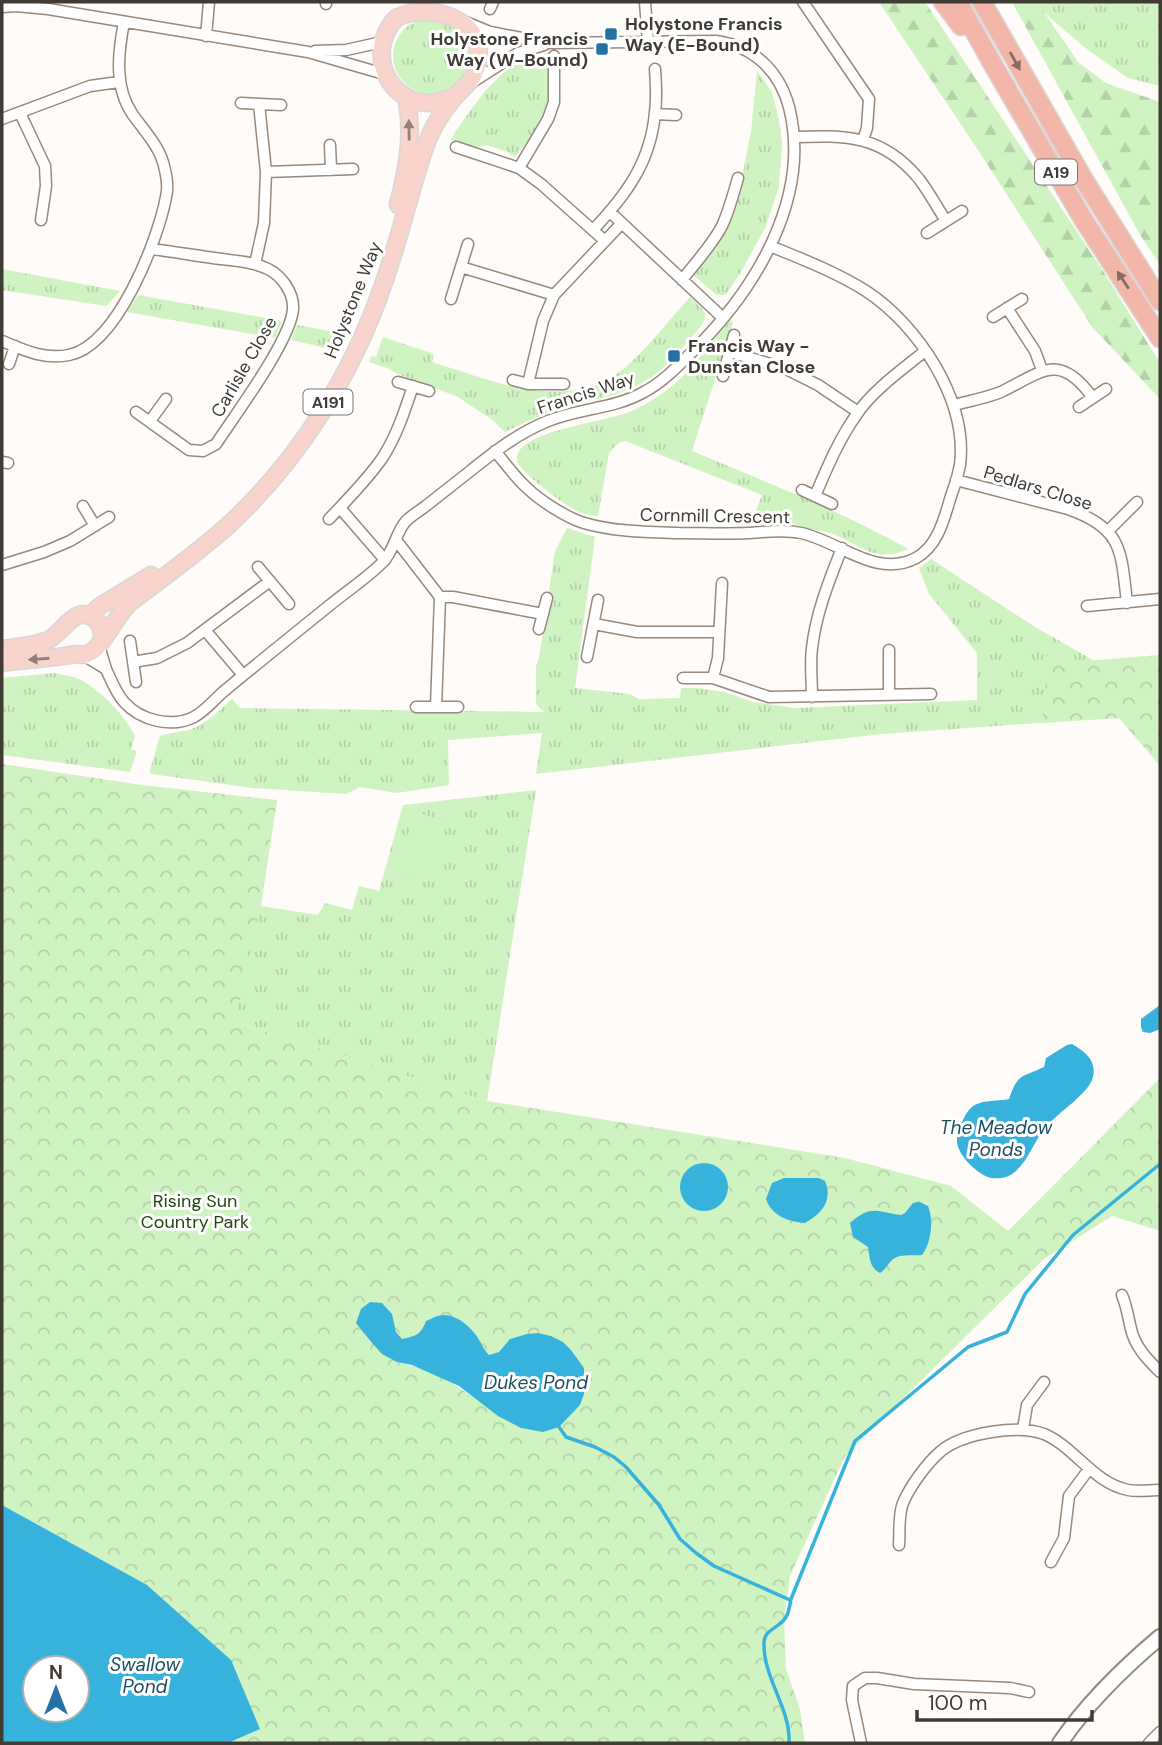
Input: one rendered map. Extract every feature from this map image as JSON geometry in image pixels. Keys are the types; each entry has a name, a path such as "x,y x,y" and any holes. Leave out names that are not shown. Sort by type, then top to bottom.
{"highway":[{"path":"943,2 996,70"},
{"name":"A19","path":"958,2 1083,219 1160,338"},
{"name":"A19","path":"982,2 1084,180 1160,301"}],"main road":[{"path":"398,2 395,18 382,42 380,58 384,74 393,88 418,102 430,103 443,101 460,92"},
{"path":"395,18 412,9 443,5 466,22"},
{"name":"Holystone Way","path":"2,663 92,652 127,604 202,548 233,521 271,482 302,442 332,396 357,349 383,286 424,148 438,120 474,74 478,59 477,44 466,22"},
{"name":"Holystone Way","path":"2,649 49,640 73,617 89,616 100,606 140,583 191,547 271,470 296,439 350,347 373,294 399,203 410,149 406,97"},
{"path":"89,616 100,626 100,643"},
{"path":"63,629 66,646 79,654"}],"street":[{"path":"206,36 209,2"},
{"path":"645,2 648,42"},
{"path":"803,2 869,99 867,128 863,140"},
{"path":"2,7 35,8 307,52 384,74"},
{"path":"2,341 34,354 51,357 71,355 89,346 106,329 123,304 152,249 167,194 165,170 157,147 131,112 119,82 119,46 124,22"},
{"name":"Francis Way","path":"100,643 106,669 125,703 140,715 161,722 191,719 385,560 406,522 512,438 549,420 625,401 660,382 723,318 758,270 770,246 791,187 794,137 784,90 774,73 758,57 745,49 716,41 548,43 490,32 466,22"},
{"path":"307,52 346,50 382,42"},
{"name":"Francis Way","path":"460,92 518,53 548,43"},
{"path":"519,168 548,119 554,102 554,56"},
{"path":"593,230 634,179 646,156 655,114 655,69"},
{"path":"2,119 90,86 119,82"},
{"path":"241,103 281,105"},
{"path":"255,264 264,223 266,172 259,104"},
{"path":"20,113 45,166 46,186 41,220"},
{"path":"655,114 676,115"},
{"path":"794,137 832,136 863,140 886,150 919,180 946,221"},
{"path":"330,145 331,170"},
{"path":"456,147 519,168 605,241"},
{"path":"266,172 353,169"},
{"path":"682,279 721,227 730,207 737,178"},
{"path":"927,233 962,211"},
{"path":"610,212 723,318"},
{"path":"528,384 543,321 554,295 622,223"},
{"path":"452,299 468,244"},
{"name":"Cornmill Crescent","path":"495,451 526,488 582,523 653,532 789,532 815,537 872,563 902,563 926,552 939,532 960,463 954,405 940,375 901,321 884,305 826,269 770,246"},
{"name":"Carlisle Close","path":"136,412 190,450 203,451 216,444 269,363 286,333 293,309 291,295 272,271 255,264 152,249"},
{"path":"461,267 554,295"},
{"path":"993,317 1022,299"},
{"path":"1007,308 1035,351 1042,370"},
{"path":"723,376 734,335"},
{"path":"9,364 15,346"},
{"path":"815,496 834,454 858,412 880,389 925,351"},
{"path":"730,352 784,368 818,385 858,412"},
{"path":"954,405 998,393 1042,370 1053,369 1069,373 1081,382 1093,398"},
{"path":"513,380 528,384 564,384"},
{"path":"398,382 429,391"},
{"path":"329,519 383,457 399,425 413,386"},
{"path":"1079,408 1106,389"},
{"path":"150,422 166,398"},
{"name":"Pedlars Close","path":"956,480 1076,512 1098,522 1108,531 1119,550 1127,603"},
{"path":"802,490 832,504"},
{"name":"Pedlars Close","path":"1108,531 1137,502"},
{"path":"83,506 95,526"},
{"path":"340,508 385,560"},
{"path":"2,565 70,541 109,517"},
{"path":"396,540 440,597 436,707"},
{"path":"812,697 812,650 817,622 822,599 842,548"},
{"path":"258,567 289,604"},
{"path":"133,662 157,658 187,643 270,581"},
{"path":"713,678 718,658 722,583"},
{"path":"440,597 453,597 543,614"},
{"path":"539,629 547,598"},
{"path":"1087,606 1160,599"},
{"path":"587,657 598,600"},
{"path":"594,624 636,632 719,632"},
{"path":"205,630 243,675"},
{"path":"130,641 136,681"},
{"path":"889,650 889,695"},
{"name":"Francis Way","path":"79,654 106,669"},
{"path":"683,678 713,678 769,697 931,694"},
{"path":"416,707 458,707"},
{"path":"1122,1295 1127,1306 1131,1333 1144,1356 1160,1372"},
{"path":"1023,1430 1027,1405 1044,1382"},
{"path":"899,1545 902,1504 919,1476 942,1450 990,1432 1023,1430 1044,1434 1105,1480 1128,1490 1160,1490"},
{"path":"1051,1562 1064,1538 1069,1496 1089,1469"},
{"path":"1061,1743 1083,1711 1108,1683 1160,1637"},
{"path":"861,1743 852,1700 853,1686 865,1678 914,1684 1010,1688 1029,1692"},
{"path":"1149,1743 1160,1732"}],"green space":[{"path":"879,2 925,2 1105,274 1160,363 1160,399 1093,328"},
{"path":"1012,2 1037,2 1079,63 1106,83 1160,102 1160,265 1139,233"},
{"path":"1037,2 1160,2 1160,86 1128,78 1084,47 1039,8"},
{"path":"431,18 445,21 458,29 466,42 469,56 466,70 458,83 445,91 431,94 417,91 404,83 396,70 393,56 396,42 404,29 417,21"},
{"path":"549,53 549,93 545,115 515,157 486,145 477,147 451,140 473,107 505,71 525,60"},
{"path":"757,71 772,92 779,120 782,143 779,187 765,228 741,272 727,293 717,295 692,274 710,249 742,177 751,132"},
{"path":"2,269 120,291 106,306 2,290"},
{"path":"138,295 282,321 275,338 127,312"},
{"path":"690,297 702,308 704,321 674,357 649,379 607,397 553,411 505,432 458,397 369,362 371,356 376,357 383,337 434,354 432,362 506,385 532,390 582,389 606,380 628,365"},
{"path":"731,320 733,323 692,451 829,509 908,549 886,555 877,554 833,534 775,518 761,519 751,524 762,495 625,441 618,443 609,453 598,516 571,508 520,466 517,455 527,443 553,432 624,414 658,396 686,373"},
{"path":"297,325 339,333 330,349 291,340"},
{"path":"567,528 595,537 575,688 630,694 639,699 680,698 681,688 697,688 725,692 753,702 795,708 977,700 977,653 929,594 919,568 931,559 1035,627 1093,660 1139,716 882,734 536,774 542,733 448,740 449,785 397,793 360,787 346,794 253,788 151,774 160,736 195,727 212,717 232,699 240,708 544,712 536,704 536,666 555,551"},
{"path":"1046,654 1072,662 1160,655 1160,766 1119,718 1042,723 1048,661"},
{"path":"54,673 81,680 89,685 125,720 135,736 131,749 137,751 130,772 2,755 2,678"},
{"name":"Rising Sun Country Park","path":"2,764 142,785 277,800 260,907 235,1022 487,1101 845,1158 951,1186 1008,1231 1160,1078 1160,1231 1112,1216 1044,1259 845,1456 790,1576 784,1620 786,1669 800,1709 805,1743 228,1743 260,1729 147,1585 2,1505","holes":["382,1303 392,1314 396,1332 402,1339 414,1336 442,1315 454,1318 473,1330 488,1355 499,1352 510,1339 538,1333 551,1336 563,1342 583,1368 584,1394 470,1396 436,1374 397,1362"]},
{"path":"536,790 487,1101 235,1022 2,939 277,800 261,906 318,915 325,903 352,910 359,886 379,891 403,805"},
{"path":"414,812 447,821 431,882 398,873"}],"water":[{"path":"1160,1005 1160,1029 1150,1033 1143,1032 1141,1019"},
{"name":"The Meadow Ponds","path":"1072,1044 1085,1053 1093,1066 1093,1077 1086,1090 1046,1127 1016,1171 1007,1177 998,1178 980,1173 964,1157 958,1146 958,1133 967,1113 981,1103 1009,1099 1021,1077 1044,1067 1046,1058"},
{"path":"704,1163 721,1170 728,1187 721,1204 704,1211 687,1204 680,1187 687,1170"},
{"path":"784,1178 819,1178 825,1181 827,1200 816,1215 805,1223 781,1217 768,1205 766,1199 772,1183"},
{"name":"The Meadow Ponds","path":"919,1202 928,1206 931,1218 929,1238 922,1255 895,1258 880,1273 876,1271 868,1247 853,1237 850,1223 869,1211 901,1215 913,1203"},
{"name":"Dukes Pond","path":"370,1302 382,1303 392,1314 396,1332 402,1339 417,1334 426,1321 443,1315 452,1316 466,1324 489,1355 499,1352 510,1339 538,1333 551,1336 563,1342 584,1368 584,1394 580,1405 559,1427 543,1432 521,1428 498,1416 459,1386 382,1354 356,1323 361,1309"},
{"name":"Swallow Pond","path":"2,1505 147,1585 231,1660 260,1729 228,1743 2,1743"}],"waterway":[{"path":"789,1743 786,1718 765,1656 765,1638 787,1615 855,1441 968,1347 1007,1332 1025,1294 1073,1235 1160,1164"},
{"path":"559,1427 566,1437 595,1447 626,1467 659,1505 680,1539 696,1553 714,1566 790,1600"}],"place":[{"name":"Holystone Francis Way (E-Bound)","path":"611,34"},
{"name":"Holystone Francis Way (W-Bound)","path":"602,49"},
{"name":"Francis Way - Dunstan Close","path":"674,356"}]}
